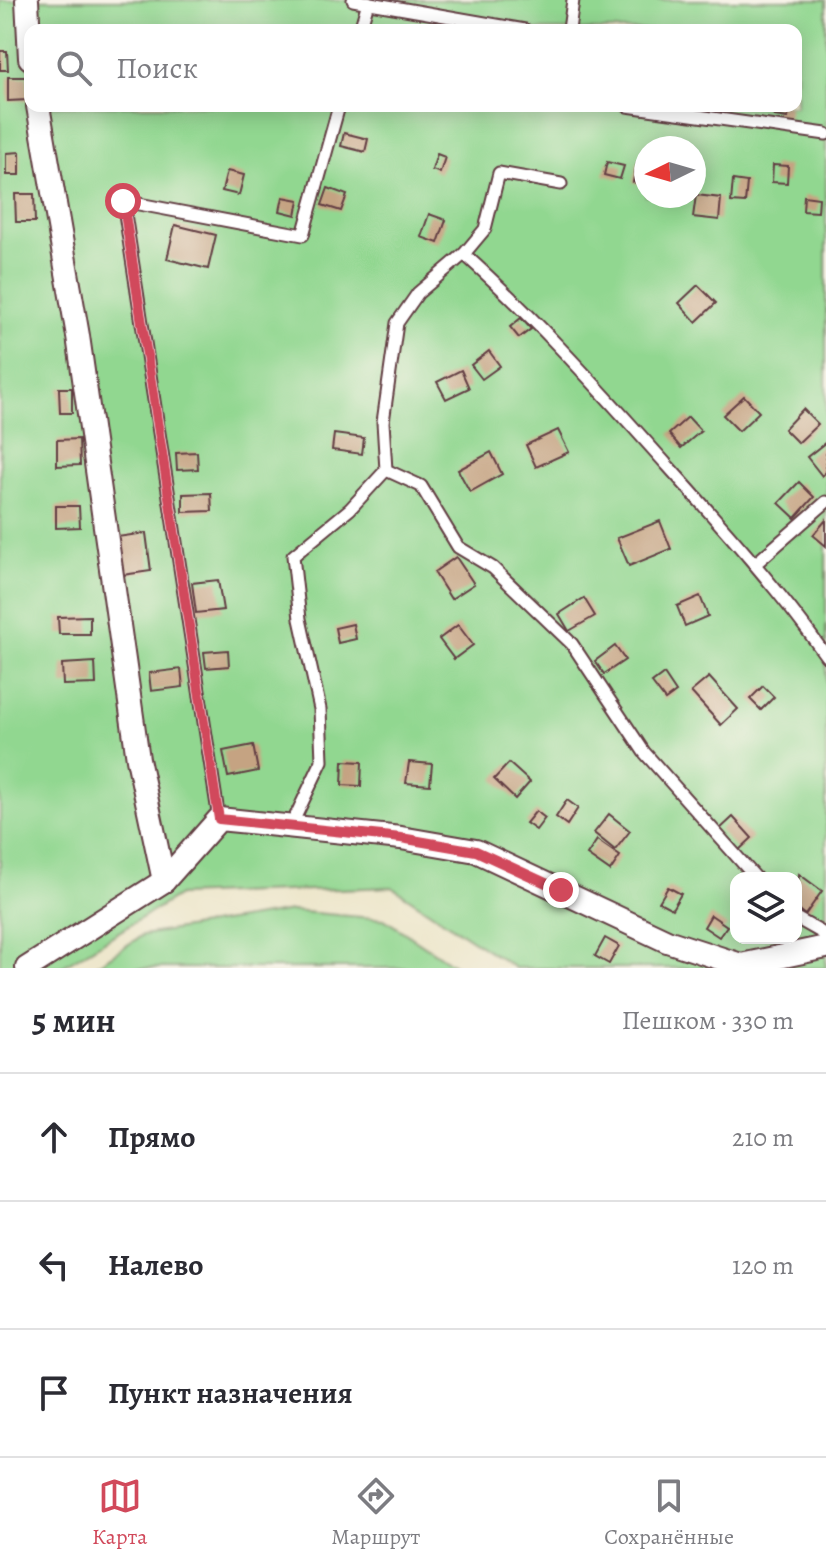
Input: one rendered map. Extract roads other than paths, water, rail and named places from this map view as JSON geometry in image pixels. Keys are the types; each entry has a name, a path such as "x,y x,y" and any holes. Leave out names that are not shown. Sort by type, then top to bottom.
{"street":[{"path":"27,0 28,24"},
{"path":"39,112 78,336 138,759 164,881"},
{"path":"27,968 164,881 219,819 401,838 476,851 667,941 741,965 826,947"}],"lane":[{"path":"353,0 491,24"},
{"path":"570,24 573,0"},
{"path":"362,24 368,2"},
{"path":"219,819 123,201 303,235 337,112"},
{"path":"670,112 826,134"},
{"path":"291,826 322,761 320,709 300,619 293,556 350,509 386,470 383,422 397,323 418,293 464,254 485,229 499,173 561,184"},
{"path":"464,254 527,310 755,564 826,656"},
{"path":"386,470 421,486 458,547 493,568 572,644 644,752 751,872"},
{"path":"755,564 826,502"},
{"path":"802,921 826,935"}]}
